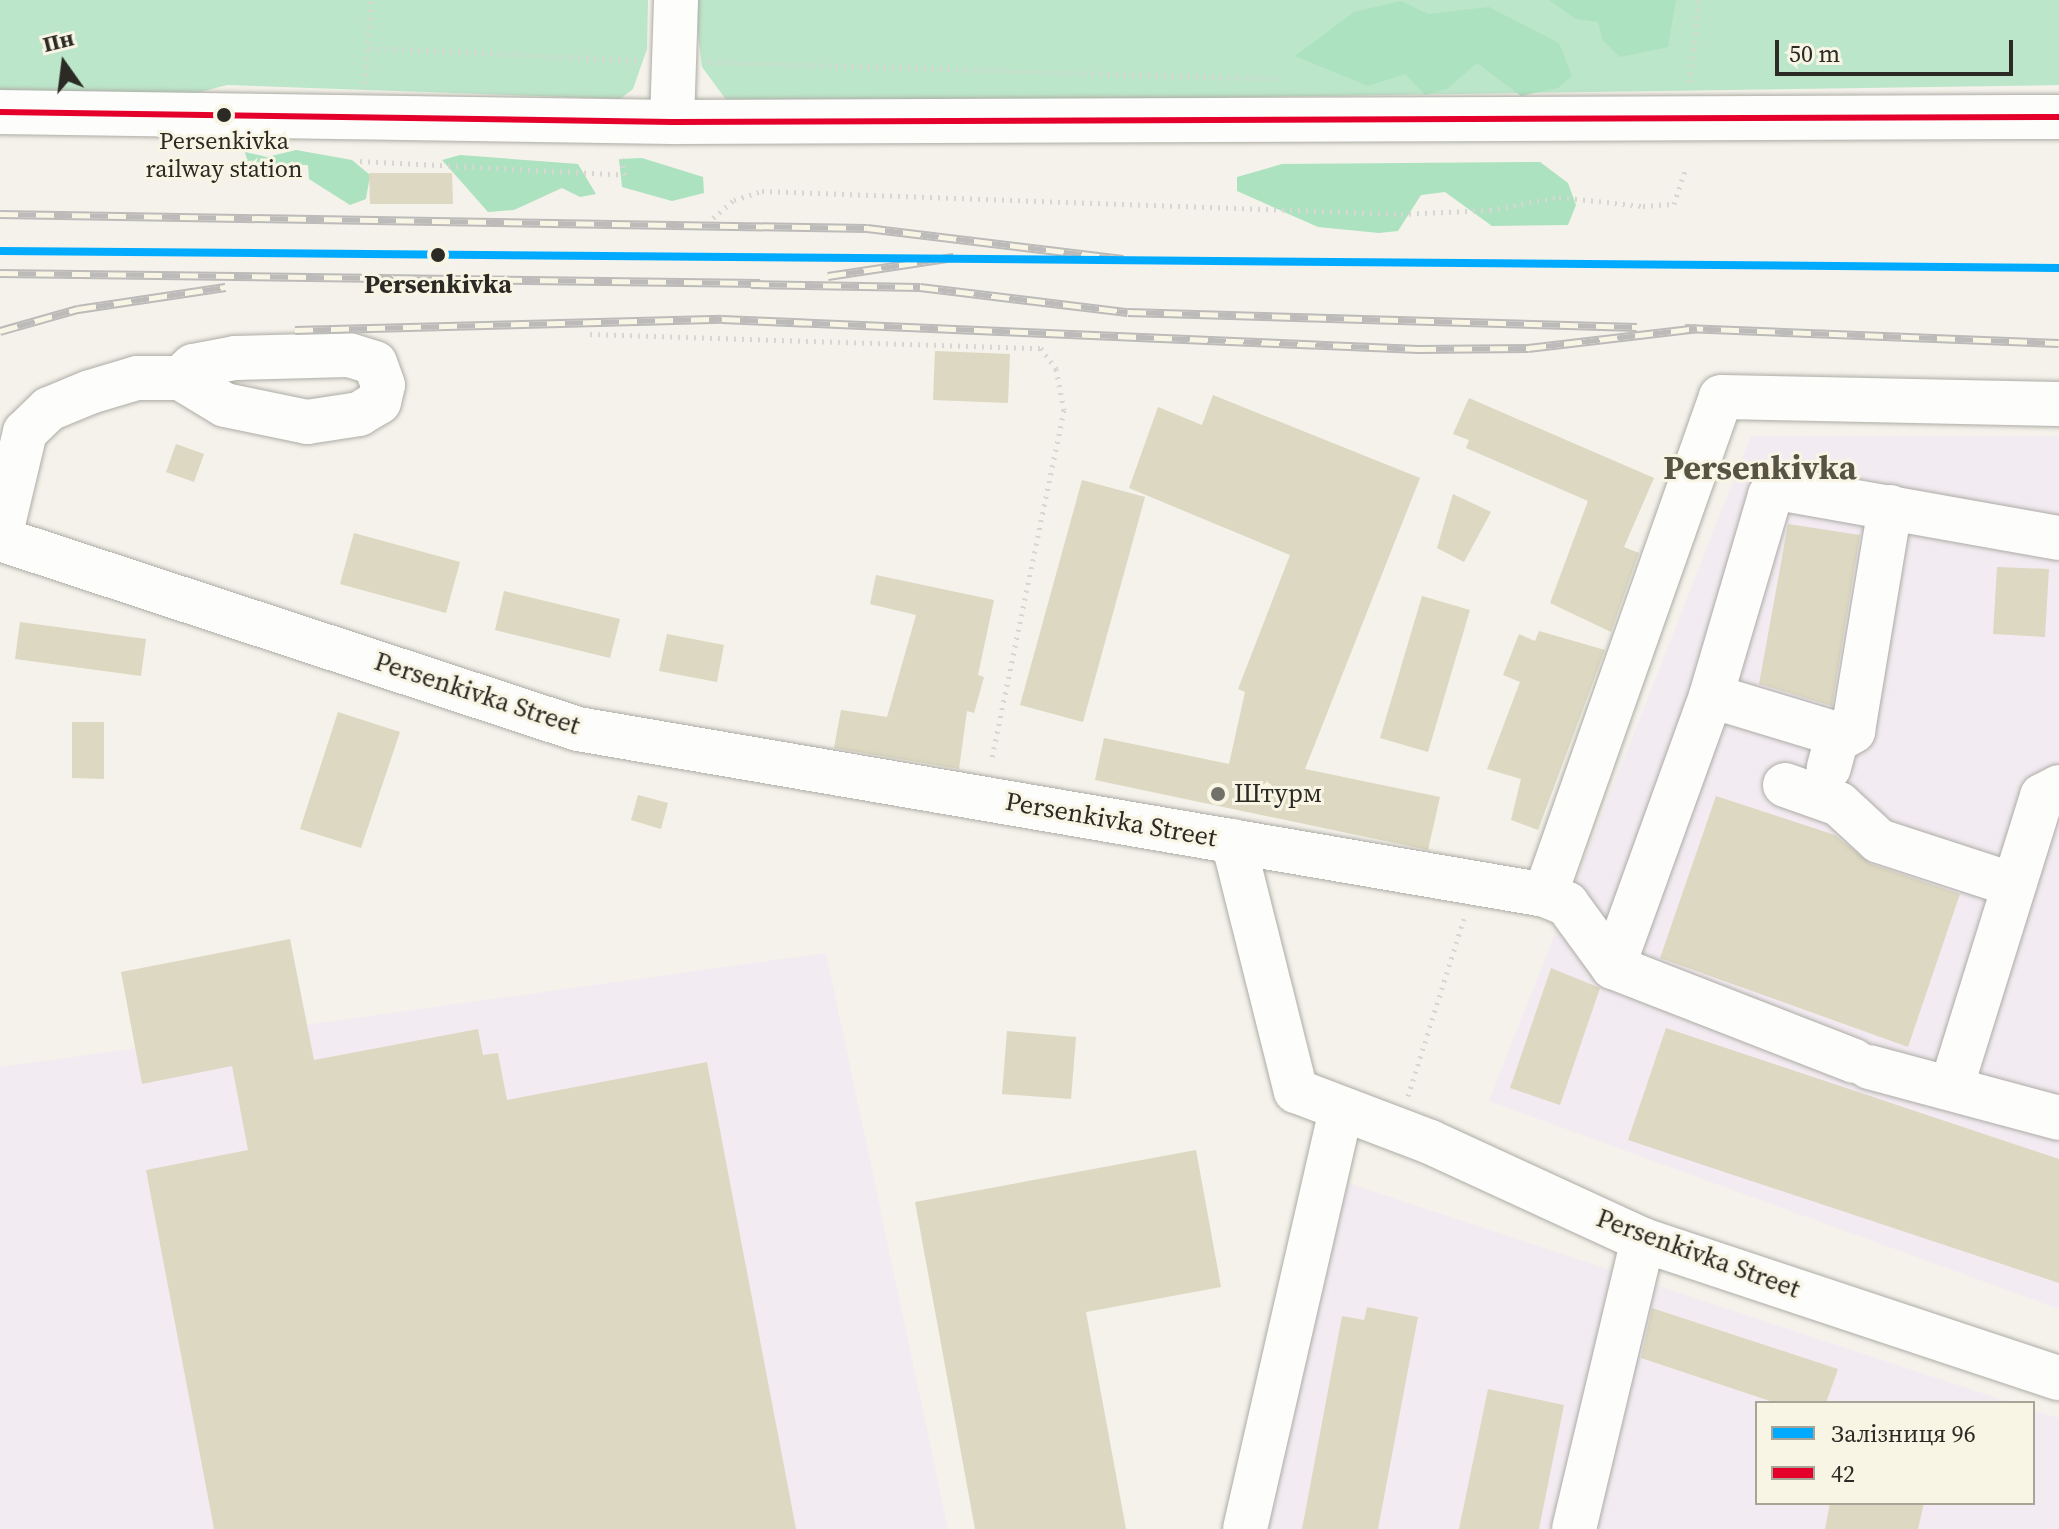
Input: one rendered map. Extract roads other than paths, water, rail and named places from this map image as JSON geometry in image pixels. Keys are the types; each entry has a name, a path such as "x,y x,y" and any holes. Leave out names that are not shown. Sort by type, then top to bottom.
{"main road":[{"path":"672,122 676,0"},
{"path":"0,112 672,122 2059,117"},
{"path":"0,538 25,432 49,409 137,378 180,378"},
{"path":"1545,895 1721,397 2059,404"},
{"path":"1613,967 1711,696 1770,495 1783,489 2059,538"},
{"path":"1890,507 1853,731 1836,741 1803,791 1862,820 1879,841 2014,885"},
{"name":"Persenkivka Street","path":"0,538 578,729 1233,841 1296,1091 1396,1131 1643,1240 2059,1378"},
{"path":"1711,696 1830,732 1836,741"},
{"path":"1952,1085 2042,796 2059,787"},
{"path":"1233,841 1545,895 1567,904 1613,967 1862,1064 1952,1085 2059,1118"},
{"path":"1245,1529 1341,1111"},
{"path":"1574,1529 1643,1240"}],"railway":[{"path":"0,214 867,228 1123,259"},
{"path":"828,276 954,257"},
{"path":"0,273 760,283"},
{"path":"751,284 920,287 1128,312 1637,327"},
{"path":"0,331 78,309 225,287"},
{"path":"295,330 722,319 1418,349 1528,348 1697,328"},
{"path":"1685,328 2059,343"}],"rail line":[{"name":"96","path":"0,251 2059,268"}],"place":[{"name":"Persenkivka railway station","path":"224,115"},
{"name":"Persenkivka","path":"438,255"},
{"name":"Штурм","path":"1218,794"}],"district":[{"name":"Persenkivka","path":"1760,468"}]}
